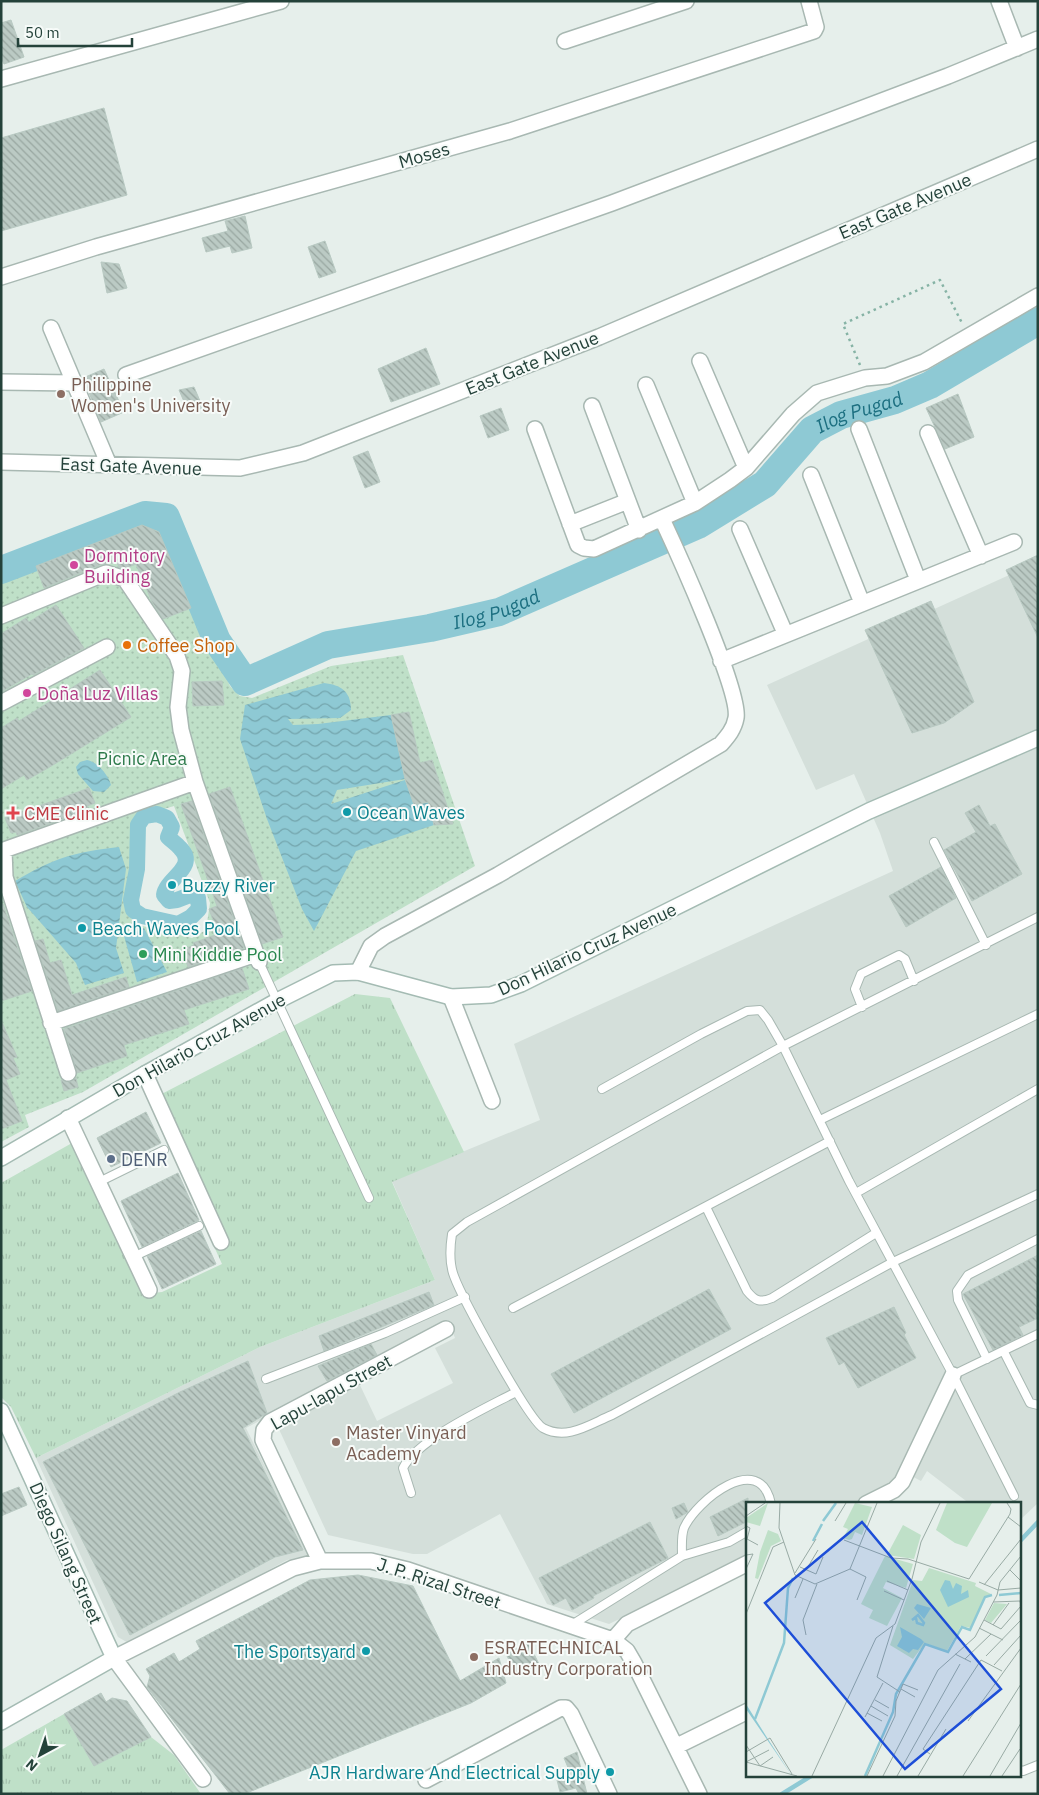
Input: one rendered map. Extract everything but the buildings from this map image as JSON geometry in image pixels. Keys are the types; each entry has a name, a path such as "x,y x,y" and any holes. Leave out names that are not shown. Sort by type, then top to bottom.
{"street":[{"path":"1,79 281,1"},
{"path":"564,41 686,1"},
{"name":"Moses","path":"1,277 96,247 510,131 795,38 816,30 809,1"},
{"path":"999,1 1017,48"},
{"path":"126,375 612,203 1038,39"},
{"name":"East Gate Avenue","path":"1,462 240,468 303,453 599,337 1038,149"},
{"path":"534,429 578,545 594,549 695,503 746,468 793,414 817,393 865,378 887,376 924,362 1038,296"},
{"path":"51,328 109,465"},
{"path":"700,360 746,468"},
{"path":"1,382 75,383"},
{"path":"646,384 695,503"},
{"path":"592,406 639,530"},
{"path":"859,429 918,580"},
{"path":"928,433 981,556"},
{"path":"811,475 862,603"},
{"path":"570,524 628,501"},
{"path":"358,972 371,946 385,936 498,875 721,744 730,733 736,717 734,703 721,661 662,518"},
{"path":"740,529 785,633"},
{"path":"721,661 785,633 1014,542"},
{"path":"1,616 106,573 125,579 177,656 182,671 178,707 181,730 196,782 258,958 51,1023"},
{"path":"1,702 107,648"},
{"name":"Don Hilario Cruz Avenue","path":"1,1158 144,1074 277,1001 334,973 358,972 451,997 492,995 522,984 870,811 1038,738"},
{"path":"68,1073 5,877 2,848 196,782"},
{"path":"451,997 492,1101"},
{"path":"144,1074 221,1242"},
{"path":"68,1118 149,1290"},
{"name":"Lapu-lapu Street","path":"320,1561 263,1440 264,1430 270,1422 446,1329"},
{"path":"870,1502 894,1490 902,1482 953,1375"},
{"name":"Diego Silang Street","path":"1,1410 20,1447 114,1658 203,1779"},
{"name":"J. P. Rizal Street","path":"1,1722 114,1658 293,1568 320,1561 371,1561 408,1570 569,1627 613,1640 627,1651 634,1663 699,1794"},
{"path":"613,1640 627,1624 746,1564"},
{"path":"426,1780 561,1708 566,1708 572,1714 603,1792"},
{"path":"676,1746 746,1712"}],"lane":[{"path":"934,842 986,945"},
{"path":"1038,917 986,945 783,1046 468,1222 452,1234 450,1250 453,1275 516,1392 542,1427 569,1434 612,1415 893,1262 1038,1194"},
{"path":"862,1007 855,988 861,974 892,956 899,955 905,959 914,981"},
{"path":"258,958 268,986 277,1001 369,1198"},
{"path":"602,1089 747,1011 760,1010 783,1046 876,1233 953,1375 1014,1496"},
{"path":"820,1120 1038,1014"},
{"path":"856,1193 1038,1089"},
{"path":"513,1308 830,1142"},
{"path":"99,1182 164,1150"},
{"path":"706,1207 747,1291 754,1300 762,1302 772,1298 876,1233"},
{"path":"133,1257 199,1226"},
{"path":"987,1359 958,1300 957,1290 968,1275 1038,1239"},
{"path":"266,1379 385,1333 465,1297"},
{"path":"953,1375 1038,1334"},
{"path":"1004,1352 1030,1403 1038,1405"},
{"path":"411,1493 403,1468 408,1457 461,1422 516,1392"},
{"path":"682,1556 683,1529 700,1505 734,1482 754,1479 761,1483 768,1491 771,1502"},
{"path":"569,1627 682,1556 729,1542 746,1532"},
{"path":"1022,1771 1038,1765"}],"path":[{"path":"865,378 843,324 940,280 968,336"}],"shaded area":[{"path":"1038,562 1038,1503 1022,1518 1022,1502 967,1502 927,1471 921,1481 900,1470 890,1487 859,1502 746,1502 746,1558 609,1624 547,1604 500,1514 427,1554 413,1554 328,1535 277,1425 359,1383 377,1421 453,1383 435,1348 455,1338 448,1320 246,1428 309,1555 287,1560 130,1644 118,1637 36,1458 260,1347 435,1280 392,1181 540,1120 514,1044 893,871 880,833 854,774 816,790 767,685"}],"green space":[{"name":"Picnic Area","path":"142,522 159,530 230,686 240,696 252,698 331,666 403,655 475,866 83,1092 25,1115 29,1127 1,1142 1,578","holes":["174,806 210,903 206,930 192,938 134,924 129,914 136,869 134,818"]},
{"path":"355,994 390,998 464,1152 392,1182 435,1280 260,1347 36,1458 11,1407 1,1397 1,1183 72,1143 142,1294 162,1292 222,1264 148,1101"},
{"path":"64,1714 94,1766 151,1737 174,1755 201,1794 1,1794 1,1750"}],"water":[{"name":"Ocean Waves","path":"324,683 335,685 344,690 351,703 351,710 340,718 288,719 293,725 318,724 391,715 405,779 337,790 331,804 405,780 414,805 428,802 434,825 356,851 314,931 302,909 267,819 240,739 245,705"},
{"path":"87,760 102,769 107,777 111,785 104,792 93,791 78,774 76,767 80,762"},
{"name":"Beach Waves Pool","path":"119,847 126,869 116,948 124,973 85,985 76,963 27,907 15,881 53,861 65,857 89,851"},
{"name":"Mini Kiddie Pool","path":"144,928 167,972 137,982 124,936"}],"waterway":[{"name":"Ilog Pugad","path":"1,570 145,515 166,517 217,641 245,682 328,645 430,628 499,612 698,525 765,484 812,430 841,415 895,400 930,385 1038,321"},
{"name":"Buzzy River","path":"157,814 167,818 172,827 168,837 180,848 185,855 186,861 184,867 170,883 164,895 169,901 190,895 198,898 199,909 191,917 178,924 142,916 133,910 131,900 137,869 138,825 144,816 157,814"},
{"path":"1022,1539 1038,1522"},
{"path":"782,1794 808,1778"}],"place":[{"name":"Philippine Women's University","path":"61,394"},
{"name":"Dormitory Building","path":"74,565"},
{"name":"Coffee Shop","path":"127,645"},
{"name":"Doña Luz Villas","path":"27,693"},
{"name":"Ocean Waves","path":"347,812"},
{"name":"CME Clinic","path":"13,813"},
{"name":"Buzzy River","path":"172,885"},
{"name":"Beach Waves Pool","path":"82,928"},
{"name":"Mini Kiddie Pool","path":"143,954"},
{"name":"DENR","path":"111,1159"},
{"name":"Master Vinyard Academy","path":"336,1442"},
{"name":"The Sportsyard","path":"366,1651"},
{"name":"ESRATECHNICAL Industry Corporation","path":"474,1657"},
{"name":"AJR Hardware And Electrical Supply","path":"610,1772"}]}
